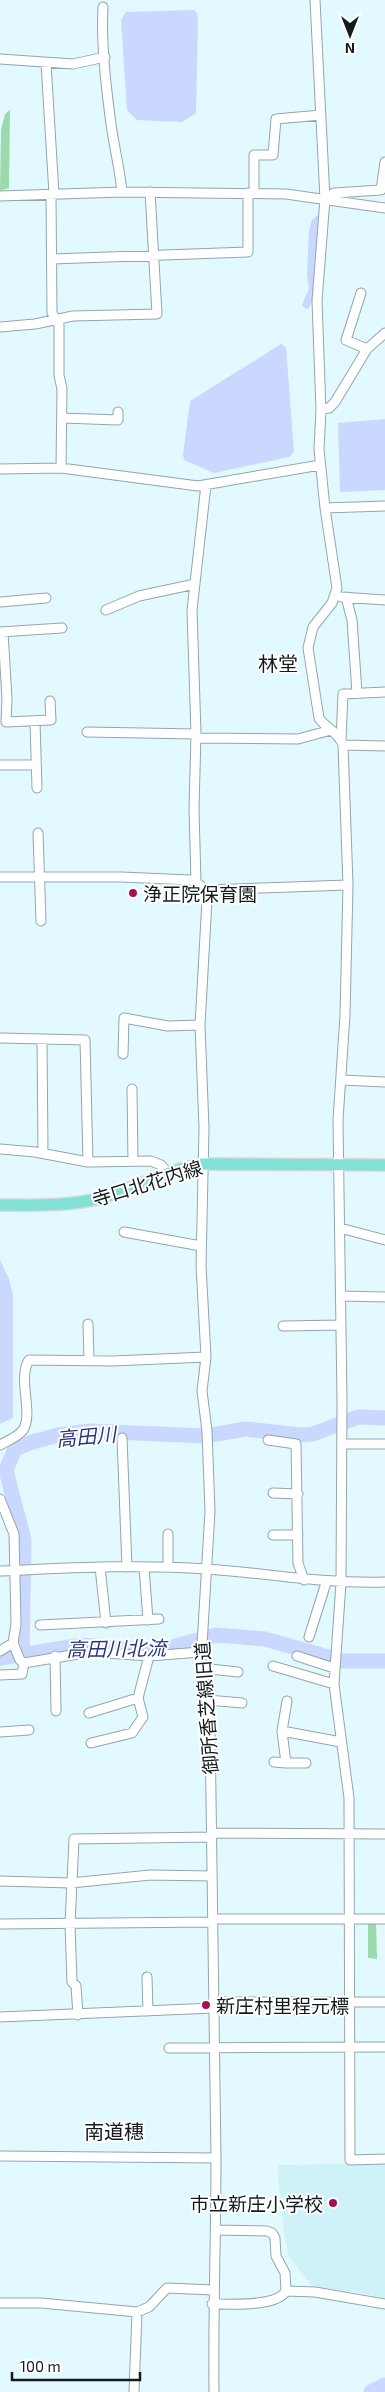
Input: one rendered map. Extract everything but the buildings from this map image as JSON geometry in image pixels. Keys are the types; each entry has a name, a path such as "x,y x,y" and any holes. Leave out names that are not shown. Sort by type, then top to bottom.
{"main road":[{"name":"寺口北花内線","path":"0,1205 58,1204 90,1201 168,1173 203,1164 385,1165"}],"street":[{"path":"315,0 325,199 317,301 321,410 320,465 336,580 336,596 328,610 313,627 308,648 317,712 322,724 331,730 342,743 385,746"},
{"path":"103,7 111,123 120,164 122,192"},
{"path":"0,59 74,64 105,56"},
{"path":"46,63 53,195 52,312 59,325 62,418 61,468"},
{"path":"52,259 248,252 254,155 273,155 276,119 321,114"},
{"path":"325,199 334,193 381,190 385,162"},
{"path":"0,196 122,192 251,193 304,195 385,208"},
{"path":"0,327 35,324 56,318 157,314 150,192"},
{"path":"362,294 346,340 367,349"},
{"path":"321,410 335,402 367,349 385,333"},
{"path":"62,418 118,420 118,412"},
{"path":"0,469 61,468 188,485 206,485 320,465"},
{"path":"206,485 192,623 196,736 194,809 196,882 203,890 348,885"},
{"path":"325,508 385,506"},
{"path":"106,610 139,596 195,584"},
{"path":"336,596 385,600"},
{"path":"0,602 46,598"},
{"path":"346,598 352,620 357,693"},
{"path":"50,701 51,720 6,722 2,632 62,628"},
{"path":"385,692 343,694 342,743 348,885 345,1015 340,1080 338,1165 342,1422 341,1583 334,1657 334,1684 348,1787 350,2160 385,2160"},
{"path":"35,721 37,788"},
{"path":"87,732 298,739 331,730"},
{"path":"0,765 36,764"},
{"path":"38,833 41,921"},
{"path":"0,877 147,877 196,882"},
{"name":"御所香芝線旧道","path":"203,890 208,907 200,1026 203,1164 202,1246 206,1357 202,1391 207,1431 210,1510 201,1635 201,1668 208,1700 212,1835 216,2158 216,2230 212,2304 214,2392"},
{"path":"123,1054 124,1018 168,1026 200,1026"},
{"path":"0,1038 84,1040 88,1162"},
{"path":"42,1039 43,1153"},
{"path":"340,1080 385,1082"},
{"path":"132,1089 133,1161"},
{"path":"0,1149 43,1153 88,1162 157,1162 168,1173"},
{"path":"340,1228 385,1240"},
{"path":"124,1232 202,1246"},
{"path":"341,1296 385,1297"},
{"path":"88,1324 88,1360"},
{"path":"283,1326 341,1325"},
{"path":"0,1445 18,1435 24,1425 25,1371 29,1360 206,1357"},
{"path":"122,1438 127,1568"},
{"path":"268,1440 296,1444 298,1563 304,1580"},
{"path":"342,1444 385,1444"},
{"path":"273,1493 298,1494"},
{"path":"0,1499 14,1534 16,1570 16,1631 14,1645 22,1661 22,1674 0,1675"},
{"path":"168,1534 168,1567"},
{"path":"273,1535 298,1535"},
{"path":"144,1567 148,1620"},
{"path":"0,1571 168,1567 206,1569 326,1583 385,1582"},
{"path":"100,1568 106,1622"},
{"path":"309,1637 326,1583"},
{"path":"40,1625 159,1619"},
{"path":"0,1651 14,1645"},
{"path":"22,1661 90,1652 149,1656 201,1652"},
{"path":"55,1656 56,1711"},
{"path":"91,1743 132,1733 144,1717 138,1698 149,1656"},
{"path":"296,1656 334,1668"},
{"path":"273,1666 334,1684"},
{"path":"201,1668 238,1672"},
{"path":"89,1713 138,1698"},
{"path":"208,1700 242,1703"},
{"path":"286,1763 282,1731 287,1701"},
{"path":"0,1732 29,1730"},
{"path":"282,1731 341,1742"},
{"path":"274,1762 306,1763"},
{"path":"78,2014 76,1986 72,1982 70,1924 74,1839 212,1835 385,1834"},
{"path":"0,1881 72,1883 150,1875 212,1876"},
{"path":"0,1924 385,1919"},
{"path":"147,1977 148,2011"},
{"path":"0,2017 148,2011 214,2005 385,2002"},
{"path":"169,2048 385,2047"},
{"path":"0,2156 216,2158"},
{"path":"212,2304 260,2303 279,2299 286,2291 285,2273 276,2256 275,2238 272,2233 267,2231 216,2230"},
{"path":"0,2303 41,2303 137,2312 149,2307 167,2288 213,2290"},
{"path":"286,2291 315,2292 385,2304"},
{"path":"134,2392 137,2312"}],"shaded area":[{"name":"市立新庄小学校","path":"385,2163 385,2299 357,2292 313,2287 289,2257 285,2241 277,2165"}],"green space":[{"path":"10,110 9,188 0,191 1,130 5,114"},
{"path":"368,1921 376,1921 377,1959 368,1958"}],"water":[{"path":"194,10 197,13 198,20 196,113 182,122 137,120 127,110 121,20 126,12"},
{"path":"320,213 313,300 309,308 306,309 302,305 309,288 307,275 309,230 312,220"},
{"path":"281,344 286,347 294,452 289,457 214,473 184,460 183,455 190,401"},
{"path":"385,419 385,490 340,492 338,423"},
{"path":"0,1260 9,1279 13,1295 13,1418 0,1424"}],"waterway":[{"name":"高田川","path":"22,1654 24,1540 6,1470 15,1449 58,1435 90,1431 205,1436 246,1429 301,1435 313,1434 358,1417 385,1418"},
{"name":"高田川北流","path":"0,1658 82,1645 145,1650 165,1649 216,1635 265,1639 342,1661 385,1661"},
{"path":"371,2392 385,2385"}],"place":[{"name":"浄正院保育園","path":"133,893"},
{"name":"新庄村里程元標","path":"206,2005"},
{"name":"市立新庄小学校","path":"333,2203"}],"district":[{"name":"林堂","path":"278,663"},
{"name":"南道穗","path":"114,2131"}]}
